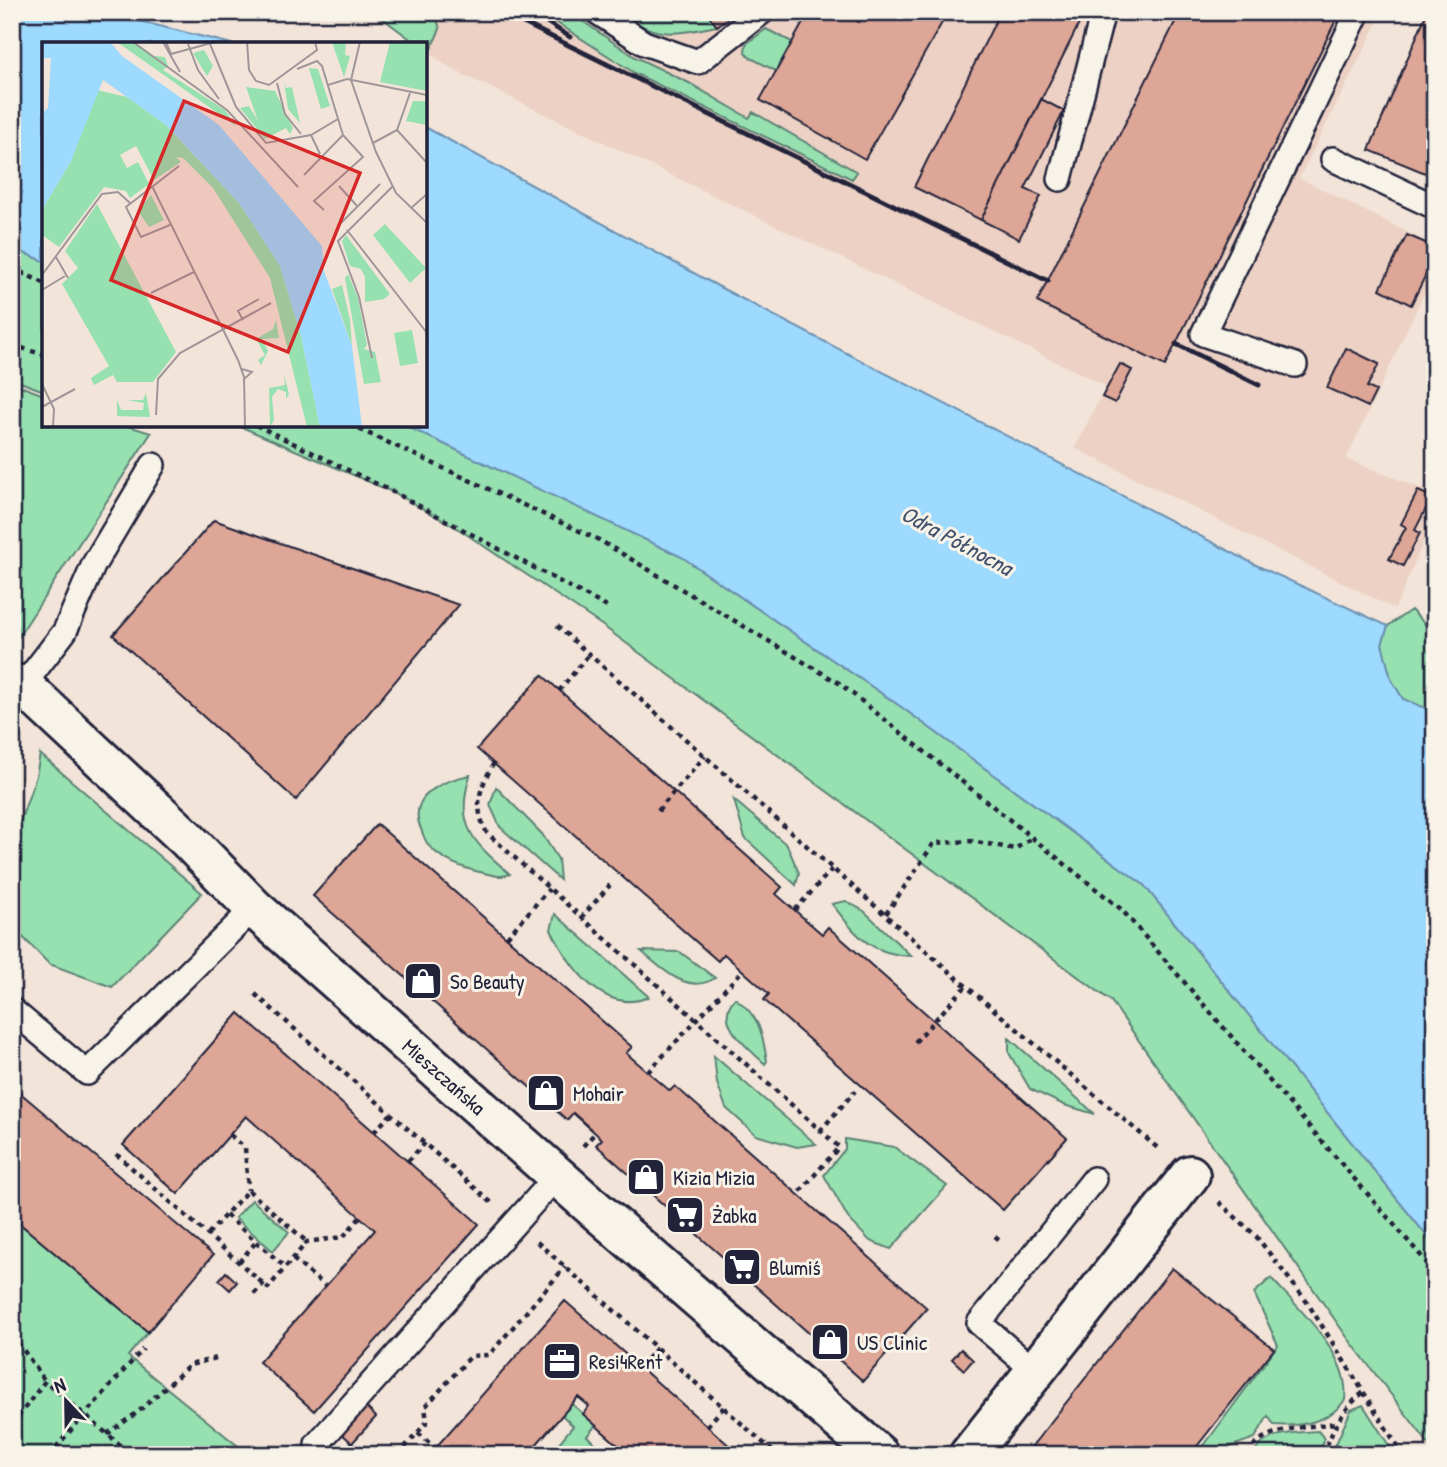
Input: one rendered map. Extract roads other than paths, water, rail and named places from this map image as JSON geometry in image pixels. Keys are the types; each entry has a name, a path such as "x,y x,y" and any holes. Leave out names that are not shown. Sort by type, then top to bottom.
{"street":[{"name":"Mieszczańska","path":"17,693 187,839 254,908 557,1176 879,1455"},
{"path":"969,1455 1190,1175"}],"lane":[{"path":"597,12 644,43 698,62 762,12"},
{"path":"1060,179 1103,12"},
{"path":"1295,365 1203,334 1358,12"},
{"path":"1333,159 1435,207"},
{"path":"17,693 65,631 94,564 153,465"},
{"path":"12,1010 87,1073 254,908"},
{"path":"317,1444 557,1176"},
{"path":"1035,1371 979,1323 1094,1179"}],"water":[{"path":"12,12 103,12 224,42 42,42 42,260 12,248"},
{"name":"Odra Północna","path":"427,128 725,290 1258,566 1388,626 1382,644 1391,679 1403,699 1427,709 1435,733 1435,1246 1144,885 900,706 682,557 408,427 427,427"}],"railway":[{"path":"501,12 1048,281"},
{"path":"531,12 570,37"},
{"path":"1176,344 1259,385"}],"place":[{"name":"So Beauty","path":"423,981"},
{"name":"Mohair","path":"546,1093"},
{"name":"Kizia Mizia","path":"646,1177"},
{"name":"Żabka","path":"685,1215"},
{"name":"Blumiś","path":"742,1267"},
{"name":"US Clinic","path":"830,1342"},
{"name":"Resi4Rent","path":"562,1361"}]}
